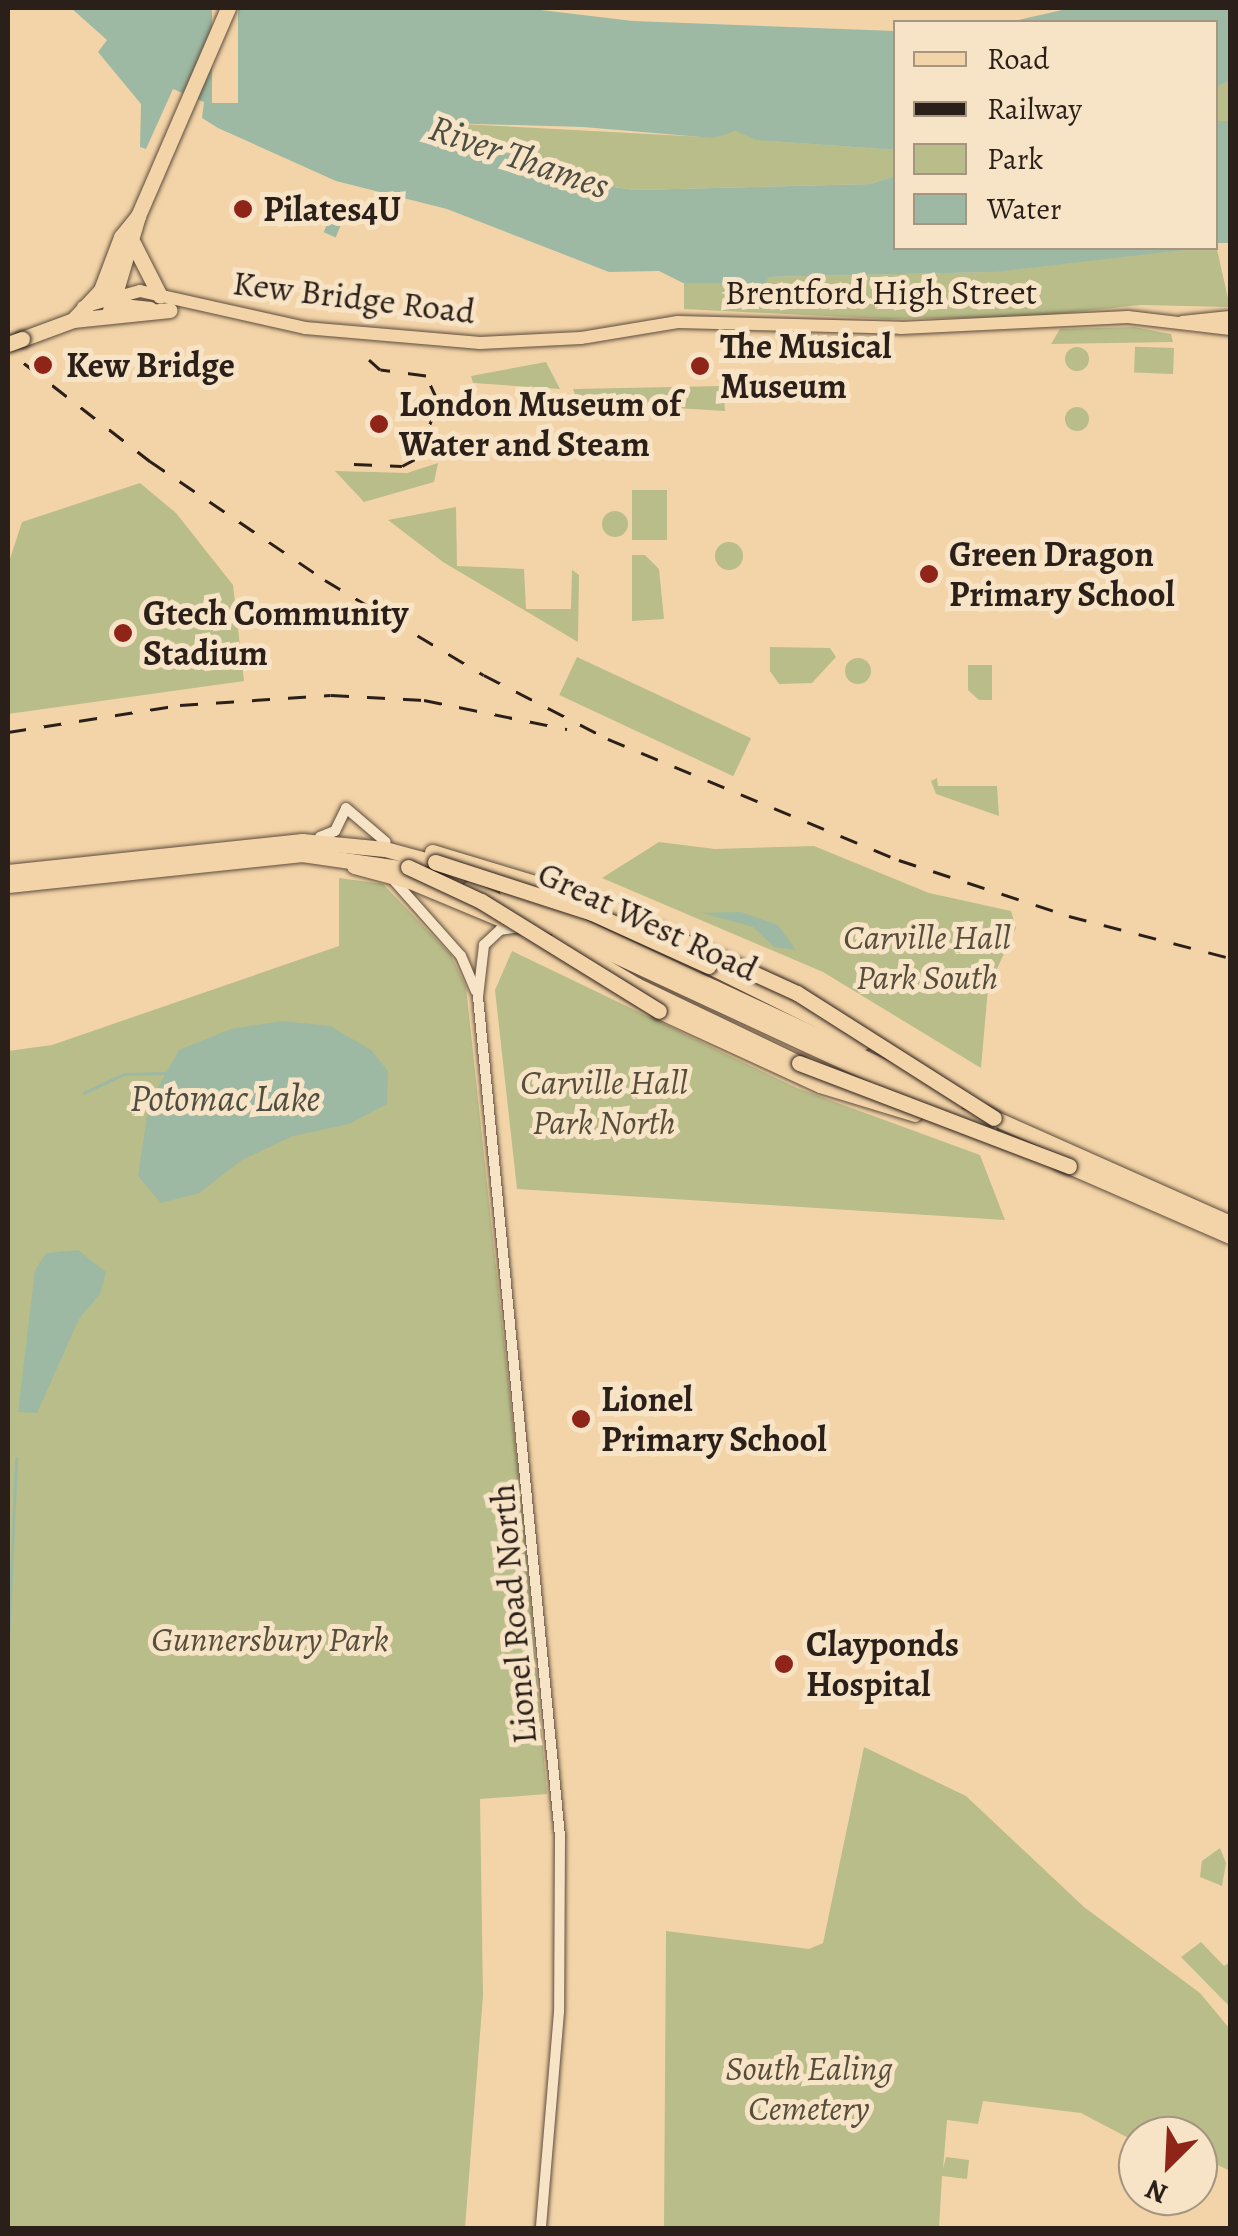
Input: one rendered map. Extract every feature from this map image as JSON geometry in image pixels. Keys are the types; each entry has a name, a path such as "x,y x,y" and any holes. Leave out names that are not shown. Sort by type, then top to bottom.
{"highway":[{"path":"133,243 170,303 112,306 138,216 228,8"},
{"path":"104,283 121,237 138,216"},
{"name":"Kew Bridge Road","path":"78,314 104,283"},
{"name":"Kew Bridge Road","path":"14,341 78,314 112,306"},
{"name":"Great West Road","path":"8,870 320,837 414,848 928,1077 1230,1219"},
{"path":"8,870 302,841 384,849 592,913 709,966 928,1077"},
{"path":"414,848 578,896 797,993 994,1118"},
{"path":"8,887 274,854 355,856 408,867 484,894 1230,1239"},
{"name":"Great West Road","path":"8,887 275,860 328,862 390,876 558,939 798,1044 945,1125 1230,1239"},
{"path":"435,862 994,1118 1230,1219"},
{"path":"408,867 481,900 614,988 705,1033 820,1085 945,1125"},
{"path":"558,939 748,1038 840,1080 1069,1166"}],"main road":[{"path":"104,283 112,306"},
{"name":"Kew Bridge Road","path":"112,306 140,291 170,303 411,340 581,338"},
{"name":"Brentford High Street","path":"581,338 678,322 845,328 1118,317 1182,322 1230,316"},
{"name":"Brentford High Street","path":"1182,322 1197,329 1230,330"}],"street":[{"path":"320,837 335,832 346,808 386,842"},
{"name":"Lionel Road North","path":"390,876 461,956 478,997"},
{"path":"461,956 472,961 500,930 522,927"},
{"name":"Lionel Road North","path":"479,955 478,997 560,1837 558,2012 541,2228"}],"green space":[{"path":"1230,81 1230,121 1218,130 1218,86"},
{"path":"443,123 705,137 737,131 772,141 893,150 893,177 870,184 635,190 587,183 439,131"},
{"path":"1174,250 1217,250 1230,307 1141,305 1027,317 886,319 684,309 684,278 766,283 767,277 990,272"},
{"path":"1134,327 1171,334 1173,342 1051,344 1060,329"},
{"path":"1077,347 1086,350 1086,368 1077,371 1068,368 1065,359 1068,350"},
{"path":"1135,347 1174,348 1173,374 1134,373"},
{"path":"546,362 560,389 473,383 471,376"},
{"path":"723,386 725,411 578,402 573,389"},
{"path":"1077,407 1086,410 1086,428 1077,431 1068,428 1065,419 1068,410"},
{"path":"438,463 434,482 364,502 335,471 407,473"},
{"name":"Gtech Community Stadium","path":"140,483 176,513 233,585 244,681 8,714 8,565 22,522"},
{"path":"632,490 667,490 667,540 632,540"},
{"path":"456,507 457,566 524,569 526,609 571,609 572,570 579,575 578,642 443,562 388,520"},
{"path":"615,511 624,515 628,524 624,533 615,537 606,533 602,524 606,515"},
{"path":"729,542 739,546 743,556 739,566 729,570 719,566 715,556 719,546"},
{"path":"632,555 645,555 659,569 664,619 632,621"},
{"path":"770,647 830,648 836,657 812,683 779,684 770,671"},
{"path":"577,657 751,738 733,776 559,695"},
{"path":"858,658 867,662 871,671 867,680 858,684 849,680 845,671 849,662"},
{"path":"968,665 992,665 992,700 979,700 968,690"},
{"path":"937,778 938,786 997,786 999,816 936,794 931,781"},
{"name":"Carville Hall Park South","path":"659,842 715,849 814,846 929,893 1011,911 1016,928 988,988 981,1068 823,972 602,878"},
{"name":"Gunnersbury Park","path":"339,878 383,884 451,955 466,987 524,1528 547,1794 480,1799 483,1996 465,2228 8,2228 8,1051 52,1045 339,946"},
{"name":"Carville Hall Park North","path":"512,951 797,1088 980,1155 1005,1220 517,1189 495,990"},
{"name":"South Ealing Cemetery","path":"864,1747 966,1796 1084,1907 1200,1993 1230,2029 1230,2171 1218,2165 1218,2116 1118,2116 1118,2132 1081,2113 983,2101 978,2124 947,2120 943,2169 946,2157 969,2160 967,2179 942,2176 939,2228 664,2228 666,1931 809,1949 823,1943"},
{"path":"1220,1848 1226,1863 1222,1886 1200,1877 1202,1861"},
{"path":"1201,1942 1224,1966 1230,1962 1230,2007 1181,1957"}],"water":[{"path":"71,8 524,8 633,21 893,31 893,150 756,140 736,131 713,138 583,127 443,123 437,128 586,183 635,190 870,184 893,177 893,250 1183,250 995,272 768,277 766,283 683,283 659,271 609,272 447,209 336,181 218,128 202,118 204,102 173,89 146,149 140,147 141,104 98,52 107,40"},
{"path":"1071,8 1230,8 1230,81 1218,86 1218,20 1018,20"},
{"path":"1218,121 1230,121 1230,243 1218,243"},
{"path":"337,201 349,206 336,237 324,232"},
{"path":"741,912 778,925 796,950 774,947 753,927 702,913"},
{"name":"Potomac Lake","path":"282,1021 330,1026 371,1050 388,1071 387,1104 349,1124 293,1136 242,1160 199,1193 161,1203 138,1176 149,1103 179,1050 231,1029"},
{"path":"78,1250 106,1272 100,1294 79,1319 37,1413 18,1412 35,1270 46,1253"}],"pier":[{"path":"212,8 238,8 238,103 212,103"}],"waterway":[{"path":"84,1093 124,1074 166,1073"},
{"path":"8,1643 16,1458"}],"railway":[{"path":"354,464 402,466 417,458 438,402 426,376 380,370 369,360"},
{"path":"24,363 150,461 325,580 484,675 608,739 899,860 1069,916 1230,958"},
{"path":"8,732 180,705 331,695 424,700 567,729"}],"place":[{"name":"Pilates4U","path":"243,209"},
{"name":"Kew Bridge","path":"43,365"},
{"name":"The Musical Museum","path":"700,366"},
{"name":"London Museum of Water and Steam","path":"379,424"},
{"name":"Green Dragon Primary School","path":"929,574"},
{"name":"Gtech Community Stadium","path":"123,633"},
{"name":"Lionel Primary School","path":"581,1419"},
{"name":"Clayponds Hospital","path":"784,1664"}],"water label":[{"name":"River Thames","path":"519,157"}]}
